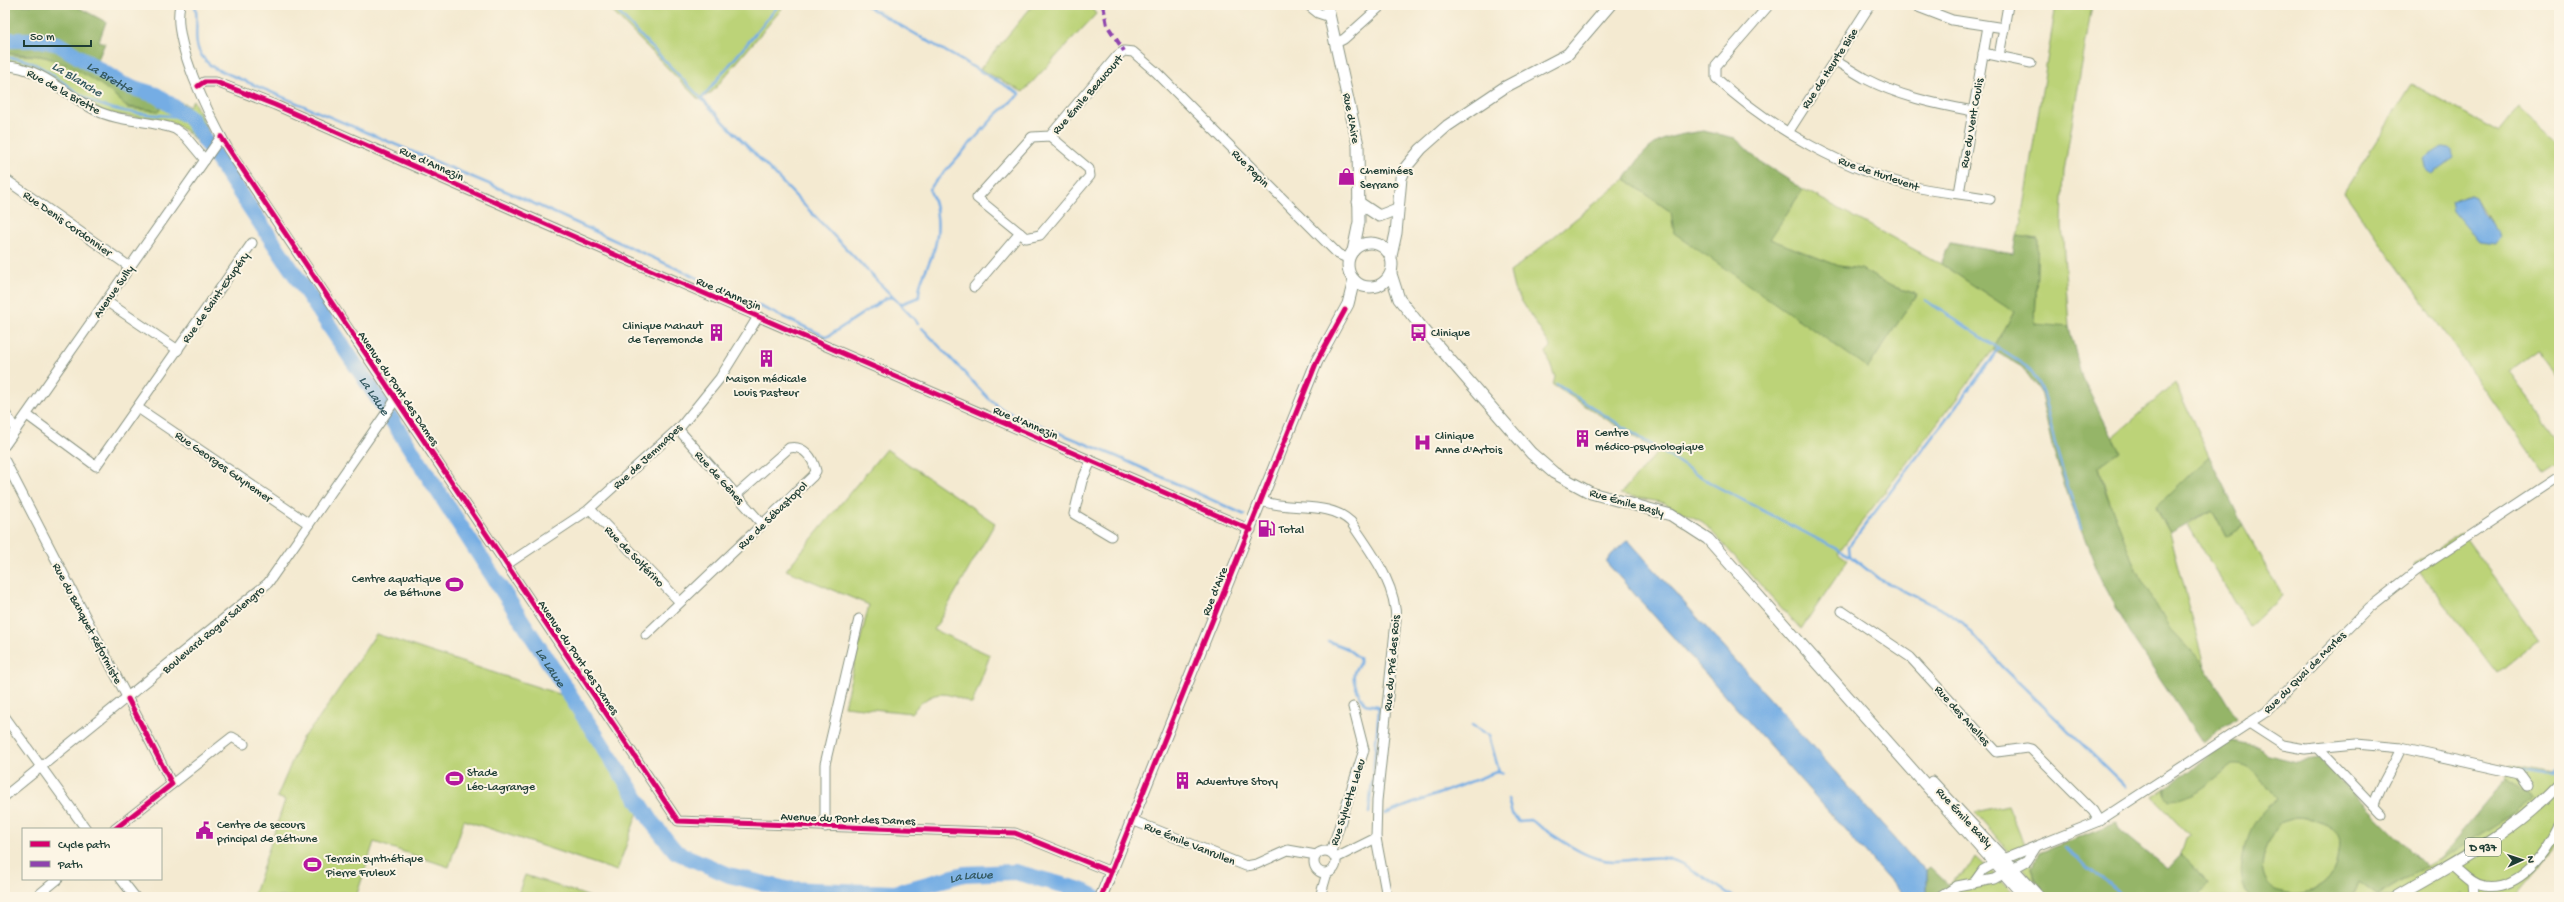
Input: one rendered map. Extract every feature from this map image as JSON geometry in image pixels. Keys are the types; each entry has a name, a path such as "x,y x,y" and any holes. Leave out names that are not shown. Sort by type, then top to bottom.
{"main road":[{"name":"Rue d'Aire","path":"1327,5 1358,145 1359,222"},
{"path":"1359,222 1351,255 1349,272 1354,280 1374,287 1391,274 1393,266 1391,256 1397,221 1401,178 1406,167 1422,149 1447,126 1505,87 1568,54 1610,5"},
{"path":"1358,202 1379,216 1397,209"},
{"path":"1351,255 1374,244 1397,221"},
{"path":"1359,222 1374,244 1391,256"},
{"name":"Rue Émile Basly","path":"1391,274 1399,299 1531,453 1554,472 1591,493 1671,515 1708,539 1888,740 1974,841 2039,897"},
{"name":"Rue d'Aire","path":"1103,893 1251,530 1317,361 1348,304 1354,280"},
{"name":"Rue d'Aire","path":"1348,304 1374,287"},
{"name":"Rue Émile Basly","path":"1374,287 1399,299"},
{"name":"Rue Émile Basly","path":"1888,740 1916,765 2004,866 2025,897"},
{"name":"D 937","path":"2396,897 2454,866 2512,827 2537,807 2559,784"}],"street":[{"name":"Avenue du Pont des Dames","path":"180,5 180,33 184,49 219,140 678,820 824,827 1014,833 1112,872"},
{"path":"1308,5 1318,13 1330,17"},
{"path":"1336,43 1344,39 1382,5"},
{"name":"Rue de Hurlevent","path":"1769,5 1716,66 1716,78 1737,97 1789,131 1835,158 1875,174 1921,188 1990,199"},
{"name":"Rue de Heurte Bise","path":"1789,131 1870,5"},
{"path":"1913,5 1952,20 2004,28"},
{"path":"1999,56 2008,5"},
{"name":"Rue du Vent Coulis","path":"1959,193 1988,26"},
{"name":"Rue Pepin","path":"1124,51 1133,52 1156,72 1338,254 1351,255"},
{"name":"Rue Émile Beaucourt","path":"1050,136 1124,51"},
{"path":"1983,53 2032,63"},
{"path":"1834,60 1864,78 1903,94 1933,104 1973,111"},
{"name":"Rue de la Brette","path":"5,66 18,68 41,76 101,112 175,129 185,136 206,159"},
{"name":"Rue d'Annezin","path":"198,86 204,82 216,82 275,105 758,317 1251,530"},
{"name":"Rue Émile Beaucourt","path":"1050,136 1089,169 1090,176 1040,235 1026,238 977,198 1032,137 1050,136"},
{"name":"Avenue Sully","path":"5,445 219,140"},
{"name":"Rue Denis Cordonnier","path":"5,179 130,267"},
{"path":"974,287 1020,233"},
{"name":"Rue de Saint-Exupéry","path":"27,415 96,466 252,243"},
{"path":"106,301 178,350"},
{"name":"Rue de Jemmapes","path":"506,565 590,509 678,429 720,378 758,317"},
{"name":"Boulevard Roger Salengro","path":"5,796 128,698 268,583 394,401"},
{"name":"Rue Georges Guynemer","path":"138,408 309,524"},
{"path":"5,413 16,430"},
{"name":"Rue de Gênes","path":"678,429 762,524"},
{"name":"Rue de Sébastopol","path":"646,635 813,476 816,471 809,456 802,449 796,447 789,448 736,495"},
{"name":"Rue du Banquet Réformiste","path":"5,461 172,784"},
{"path":"1091,461 1082,481 1074,514 1111,536"},
{"name":"Rue du Quai de Marles","path":"2004,866 2036,847 2099,821 2249,723 2275,703 2369,608 2416,571 2559,476"},
{"name":"Rue du Pré des Rois","path":"1262,501 1273,505 1328,510 1343,514 1351,522 1386,579 1394,596 1396,621 1377,801 1376,838 1387,897"},
{"name":"Rue de Solférino","path":"590,509 680,602"},
{"name":"Rue des Anelles","path":"1842,611 1910,657 1997,752 2031,749 2093,811 2099,821"},
{"path":"824,827 825,764 859,619"},
{"name":"Rue Sylvette Leleu","path":"1333,855 1364,750 1352,707"},
{"path":"5,717 85,828"},
{"path":"2249,723 2283,745 2305,749 2356,744 2401,748 2519,774 2527,784"},
{"path":"116,828 232,737 244,744"},
{"path":"2318,748 2382,815"},
{"path":"2374,805 2378,792 2401,748"},
{"name":"Rue Émile Vanrullen","path":"1132,820 1246,866 1257,864 1288,850 1316,855"},
{"path":"2454,866 2473,882 2485,886 2515,880 2530,870 2546,851 2559,827"},
{"path":"1333,855 1376,838"},
{"path":"1973,884 1983,870 2027,861 2036,847"},
{"path":"1327,873 1316,869 1314,862 1316,855 1324,850 1333,855"},
{"path":"1320,897 1327,873 1335,867 1333,855"},
{"path":"1940,897 1953,887 1994,879 2004,866"},
{"path":"2004,866 2032,897"},
{"path":"36,897 57,880"},
{"path":"122,880 134,897"},
{"path":"2473,882 2474,897"}],"green space":[{"path":"5,5 74,5 106,22 99,41 105,43 96,64 134,87 163,97 159,111 127,107 100,84 79,71 57,61 41,56 6,53"},
{"path":"606,5 785,5 712,92 699,100"},
{"path":"1033,5 1089,5 1096,14 1023,92 980,69"},
{"path":"2056,5 2092,5 2064,171 2062,225 2069,327 2035,325 2038,239 2016,236 2023,223 2022,213"},
{"path":"5,52 14,55 44,57 78,70 111,92 127,108 159,111 163,98 172,101 173,99 189,106 193,100 210,134 199,145 188,133 177,125 166,121 116,115 102,111 65,94 5,62"},
{"path":"2412,84 2499,132 2519,107 2559,141 2559,379 2538,350 2509,371 2559,441 2559,465 2545,474 2344,192","holes":["2470,195 2475,197 2496,232 2479,242 2455,199"]},
{"path":"1703,131 1735,138 1759,161 1803,189 1770,239 1839,266 1861,269 1891,286 1917,294 1868,368 1674,233 1671,212 1625,179 1642,156 1656,143 1675,136"},
{"path":"1625,179 1671,212 1868,368 1917,294 1891,286 1861,269 1839,266 1769,239 1803,189 1941,264 2014,312 1993,350 1838,553 1848,560 1801,629 1703,522 1664,503 1620,494 1658,452 1553,385 1555,377 1546,352 1551,347 1514,289 1510,272"},
{"path":"2016,236 2038,239 2035,324 2069,327 2082,378 2120,452 2099,467 2105,490 2136,570 2170,629 2205,666 2236,718 2203,743 2129,632 2102,582 2070,501 2053,450 2040,391 2022,367 1993,350 2014,312 1941,264 1950,243 2013,254"},
{"path":"2175,383 2209,456 2156,508 2170,533 2205,666 2181,643 2157,610 2119,529 2099,466 2120,452 2111,439"},
{"path":"886,449 995,523 934,630 990,655 972,704 953,696 939,694 926,700 911,713 844,706 869,605 786,570"},
{"path":"2209,456 2243,526 2226,537 2212,510 2170,533 2156,507"},
{"path":"2212,510 2226,537 2243,526 2282,595 2249,626 2188,525"},
{"path":"2462,533 2539,639 2497,673 2414,564"},
{"name":"Stade Léo-Lagrange","path":"376,634 568,697 594,740 640,806 617,871 464,820 449,867 374,842 356,897 253,897 285,800 277,797 302,738 318,720"},
{"path":"2230,742 2260,747 2268,755 2297,762 2319,759 2426,866 2377,896 2358,882 2352,897 2250,897 2244,887 2241,872 2245,846 2251,830 2258,818 2278,799 2264,782 2247,767 2240,764 2233,764 2196,792 2179,799 2170,800 2166,795 2166,789 2181,775 2190,772 2211,753","holes":["2296,818 2312,820 2328,825 2338,834 2340,844 2337,864 2325,883 2307,892 2296,894 2285,893 2273,889 2266,881 2262,864 2267,848 2280,823"]},
{"path":"2233,763 2247,766 2259,776 2279,800 2273,803 2244,847 2245,890 2250,897 2199,897 2209,883 2181,854 2186,839 2190,836 2154,797 2166,789 2166,795 2198,791"},
{"path":"2511,766 2553,775 2559,778 2559,843 2514,897 2464,897 2462,894 2456,897 2352,897 2358,882 2377,896 2511,815 2531,799 2506,779"},
{"path":"2506,779 2532,799 2511,815 2437,861"},
{"path":"2008,805 2032,864 2035,882 1975,812"},
{"path":"2296,818 2318,821 2328,825 2339,836 2340,844 2337,864 2325,883 2316,889 2296,894 2273,890 2266,882 2262,865 2267,848 2280,823"},
{"path":"2116,822 2120,830 2167,869 2181,854 2209,883 2199,897 2048,897 2034,876 2034,866 2039,853"},
{"path":"1976,857 2018,897 1961,897 1947,885 1972,865"},
{"path":"1930,867 1961,897 1926,897 1926,870"},
{"path":"525,875 590,897 517,897"}],"water":[{"path":"2442,147 2451,150 2455,158 2431,174 2426,171 2423,159"},
{"path":"2470,195 2475,197 2482,212 2500,236 2495,244 2479,242 2453,211 2451,201"},
{"path":"1628,540 1915,861 1926,870 1926,897 1905,897 1606,562 1612,554"}],"waterway":[{"path":"195,5 197,46 205,60 214,68 515,195 827,337 886,298 894,297"},
{"path":"611,5 918,323"},
{"path":"702,98 779,5"},
{"path":"865,5 1020,94 996,115 929,189 937,212 937,237 931,259 920,285 919,297 901,304"},
{"name":"La Lawe","path":"5,40 40,40 58,44 124,85 156,95 190,118 381,403 654,825 676,852 729,875 786,889 895,893 964,874 1015,872 1081,890 1096,897"},
{"name":"La Blanche","path":"5,58 17,58 29,61 50,73 81,95 102,106 139,113 190,118"},
{"path":"1925,300 2027,367 2033,375 2045,401 2057,451 2081,528"},
{"path":"922,328 990,400 1005,411 1118,457 1245,515"},
{"path":"1850,556 1849,546 1991,360 1998,347"},
{"path":"1556,384 1714,485 1850,556 1879,579 1945,611 1963,623 2002,666 2126,787"},
{"path":"1328,641 1346,648 1359,658 1359,664 1354,674 1356,688 1365,704 1377,706 1379,710 1369,813"},
{"path":"1472,725 1489,736 1499,771"},
{"path":"2548,777 2559,764"},
{"path":"1385,814 1499,771 1503,773"},
{"path":"2521,771 2552,777"},
{"path":"1508,799 1512,814 1519,821 1530,820 1572,847 1590,856 1607,861 1624,861 1657,857 1673,860 1691,869 1734,897"},
{"path":"2064,848 2125,897"}],"marked path":[{"path":"1103,5 1107,25 1124,51"}],"cycle path":[{"path":"198,86 204,82 216,82 275,105 618,256 1251,530"},
{"path":"221,137 678,821 1015,833 1111,872"},
{"path":"1101,897 1317,361 1345,310"},
{"path":"116,828 172,784 128,699"}],"place":[{"name":"Cheminées Serrano","path":"1347,177"},
{"name":"Clinique Mahaut de Terremonde","path":"716,332"},
{"name":"Clinique","path":"1418,332"},
{"name":"Maison médicale Louis Pasteur","path":"766,359"},
{"name":"Centre médico-psychologique","path":"1582,439"},
{"name":"Clinique Anne d'Artois","path":"1422,442"},
{"name":"Total","path":"1266,529"},
{"name":"Centre aquatique de Béthune","path":"454,585"},
{"name":"Stade Léo-Lagrange","path":"454,779"},
{"name":"Adventure Story","path":"1183,781"},
{"name":"Centre de secours principal de Béthune","path":"204,831"},
{"name":"Terrain synthétique Pierre Fruleux","path":"313,865"}],"water label":[{"name":"La Brette","path":"111,75"}]}
